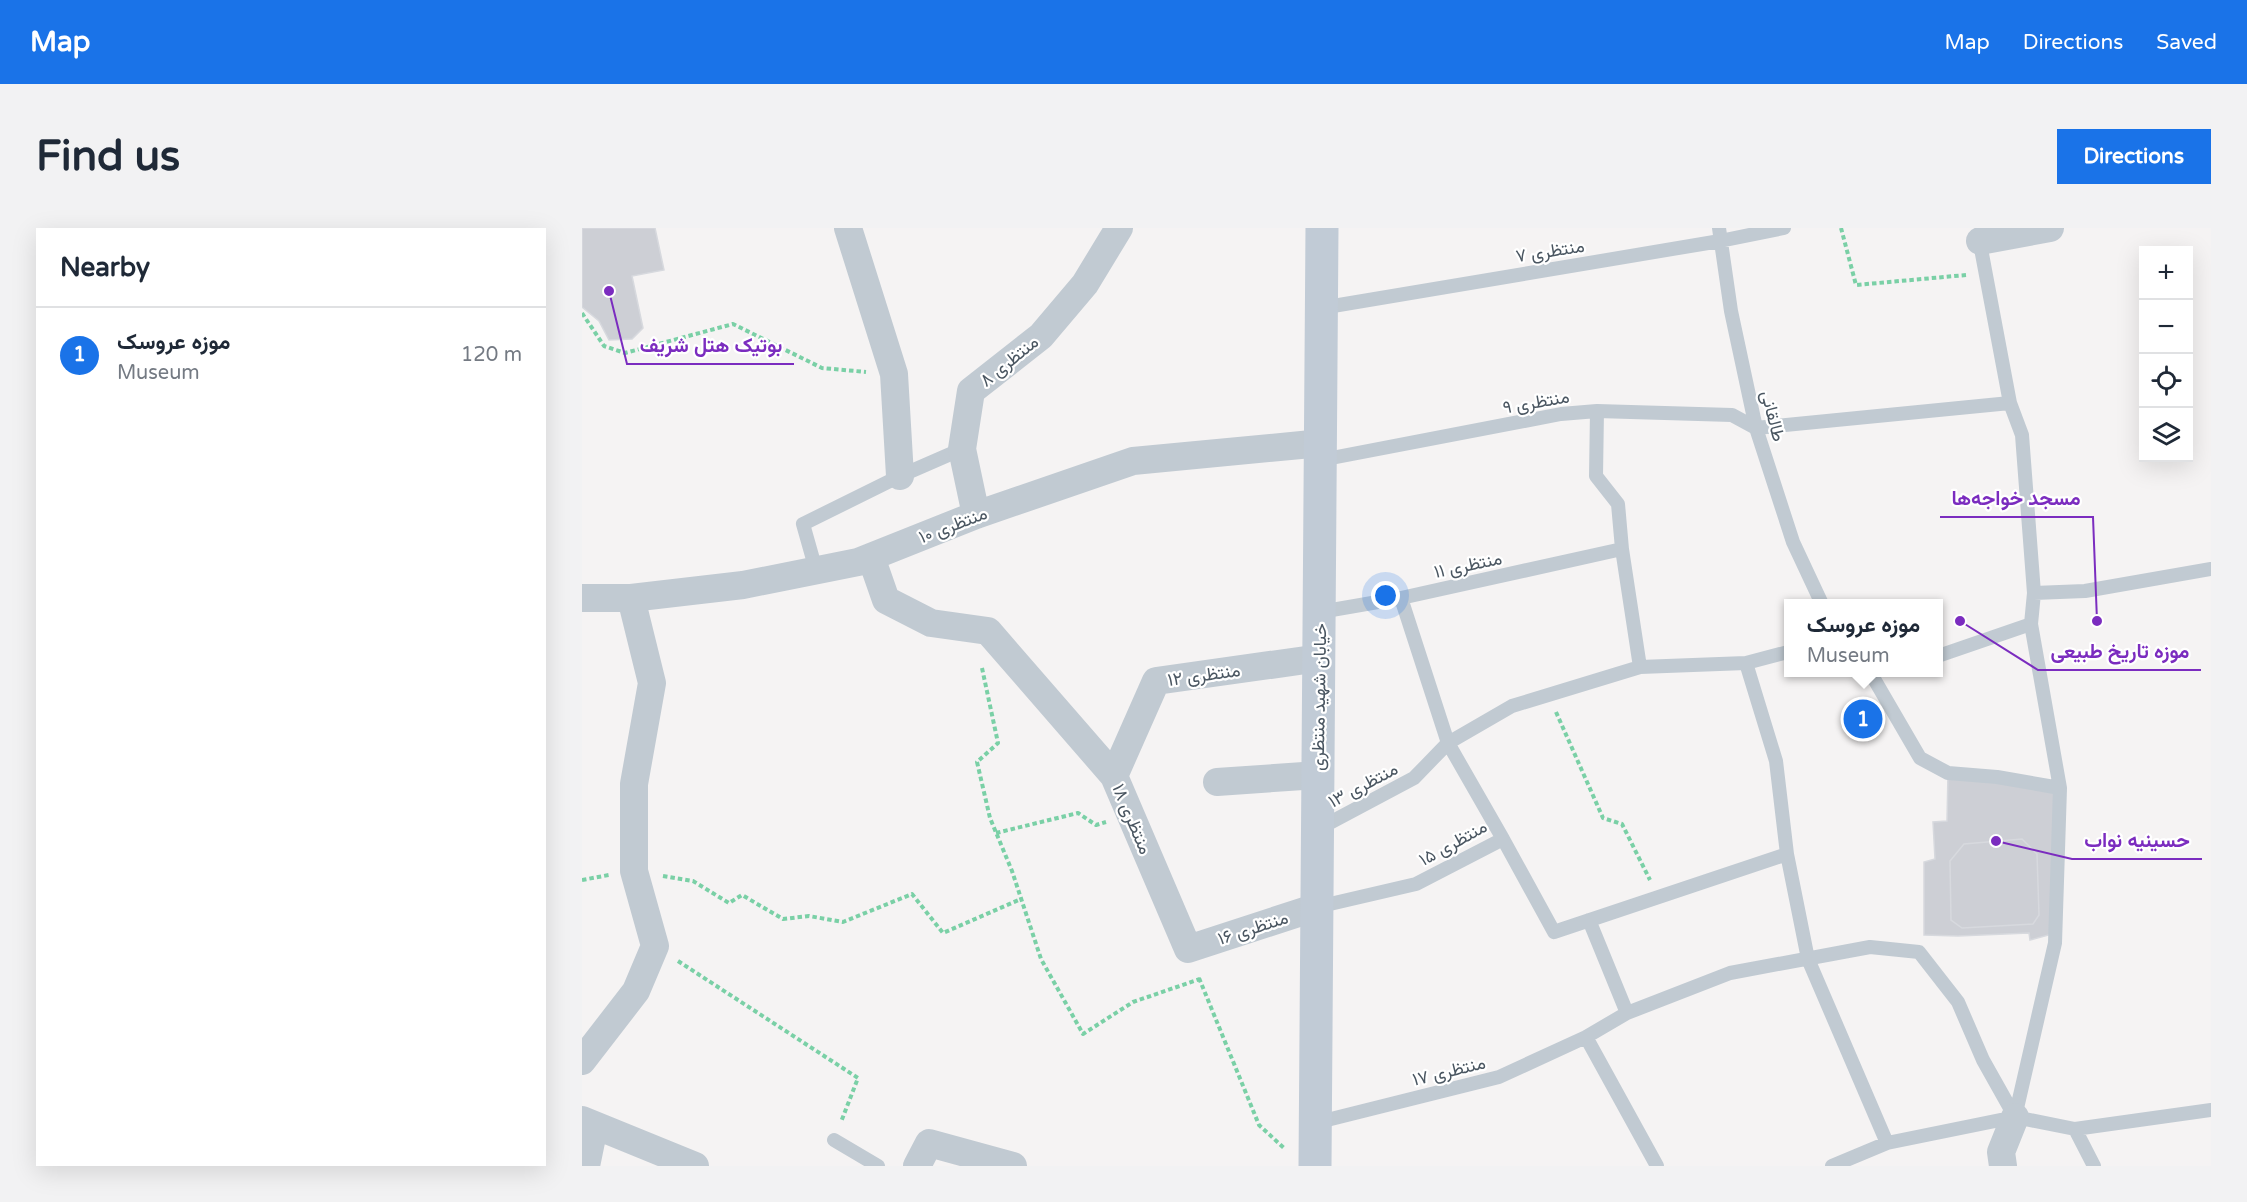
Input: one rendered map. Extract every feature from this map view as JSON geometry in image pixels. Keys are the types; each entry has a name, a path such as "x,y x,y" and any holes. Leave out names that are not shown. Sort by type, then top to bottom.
{"main road":[{"name":"خیابان شهید منتظری","path":"1315,1166 1322,228"}],"street":[{"path":"848,228 894,374 900,476"},
{"name":"منتظری ۸","path":"976,515 963,449 971,391 1041,336 1085,284 1119,228"},
{"path":"1979,235 2050,228"},
{"name":"منتظری ۱۰","path":"582,598 631,598 743,585 871,557 976,515 1134,461 1322,452"},
{"name":"منتظری ۱۸","path":"871,557 886,600 931,623 988,631 1114,776 1188,949"},
{"path":"582,1061 636,991 655,946 634,871 634,784 652,683 631,598"},
{"name":"منتظری ۱۲","path":"1114,776 1156,681 1320,658"},
{"path":"1217,782 1318,775"},
{"name":"منتظری ۱۶","path":"1188,949 1317,907"},
{"path":"2003,1166 2001,1152 2015,1117"},
{"path":"586,1166 588,1123 695,1166"},
{"path":"917,1166 929,1143 1013,1166"}],"lane":[{"name":"منتظری ۷","path":"1321,308 1720,235 1784,228"},
{"name":"طالقانی","path":"1720,235 1731,311 1756,428 1793,542 1820,599"},
{"path":"1979,235 2010,403 2022,435 2034,593 2031,624 2060,788 2055,944 2015,1117"},
{"path":"1756,428 2010,403"},
{"path":"1597,411 1596,476 1618,504 1622,549 1640,667"},
{"name":"منتظری ۹","path":"1322,452 1561,414 1597,411 1732,415 1756,428"},
{"path":"816,570 803,524 900,476 963,449"},
{"name":"منتظری ۱۱","path":"1320,612 1401,598 1622,549"},
{"path":"2034,593 2085,591 2211,568"},
{"name":"منتظری ۱۵","path":"1317,907 1416,884 1503,839 1448,743 1401,598"},
{"path":"1943,654 2031,624"},
{"name":"منتظری ۱۳","path":"1318,829 1414,778 1448,743 1512,706 1640,667 1746,663 1784,653"},
{"path":"1746,663 1776,761 1787,854 1808,958 1887,1143"},
{"path":"1879,677 1920,758 1948,773 1997,777 2060,788"},
{"path":"1503,839 1554,932 1787,854"},
{"path":"1589,920 1628,1013"},
{"name":"منتظری ۱۷","path":"1315,1123 1499,1077 1586,1037 1628,1013 1730,973 1870,947 1919,952 1958,1002 1983,1060 2015,1117"},
{"path":"1586,1037 1657,1166"},
{"path":"1832,1166 1887,1143 2015,1117 2075,1129 2211,1110"},
{"path":"2075,1129 2094,1166"},
{"path":"834,1140 878,1166"}],"path":[{"path":"1840,228 1856,285 1985,273"},
{"path":"582,313 604,346 625,353 733,324 822,368 894,374"},
{"path":"974,628 998,743 978,762 990,818 1021,898 1041,959 1083,1034 1133,1002 1200,980"},
{"path":"1548,695 1602,818 1622,824 1658,897"},
{"path":"996,833 1078,813 1096,825 1131,816"},
{"path":"582,880 634,871 693,881 729,903 742,895 783,919 809,916 843,922 912,894 943,933 1021,898"},
{"path":"655,946 858,1078 834,1140"},
{"path":"1188,949 1259,1125 1285,1150"}],"building":[{"path":"582,228 655,228 664,270 632,276 643,328 632,339 609,340 599,321 582,307"},
{"path":"1948,773 2060,788 2056,933 2030,940 2029,933 1924,935 1924,862 1935,859 1933,822 1947,821"},
{"path":"2022,839 2037,854 2039,915 2033,924 1962,928 1951,920 1950,861 1964,844"}],"place":[{"name":"بوتیک هتل شریف","path":"609,291"},
{"name":"موزه تاریخ طبیعی","path":"1960,621"},
{"name":"مسجد خواجه‌ها","path":"2097,621"},
{"name":"موزه عروسک","path":"1863,719"},
{"name":"حسینیه نواب","path":"1996,841"}]}
